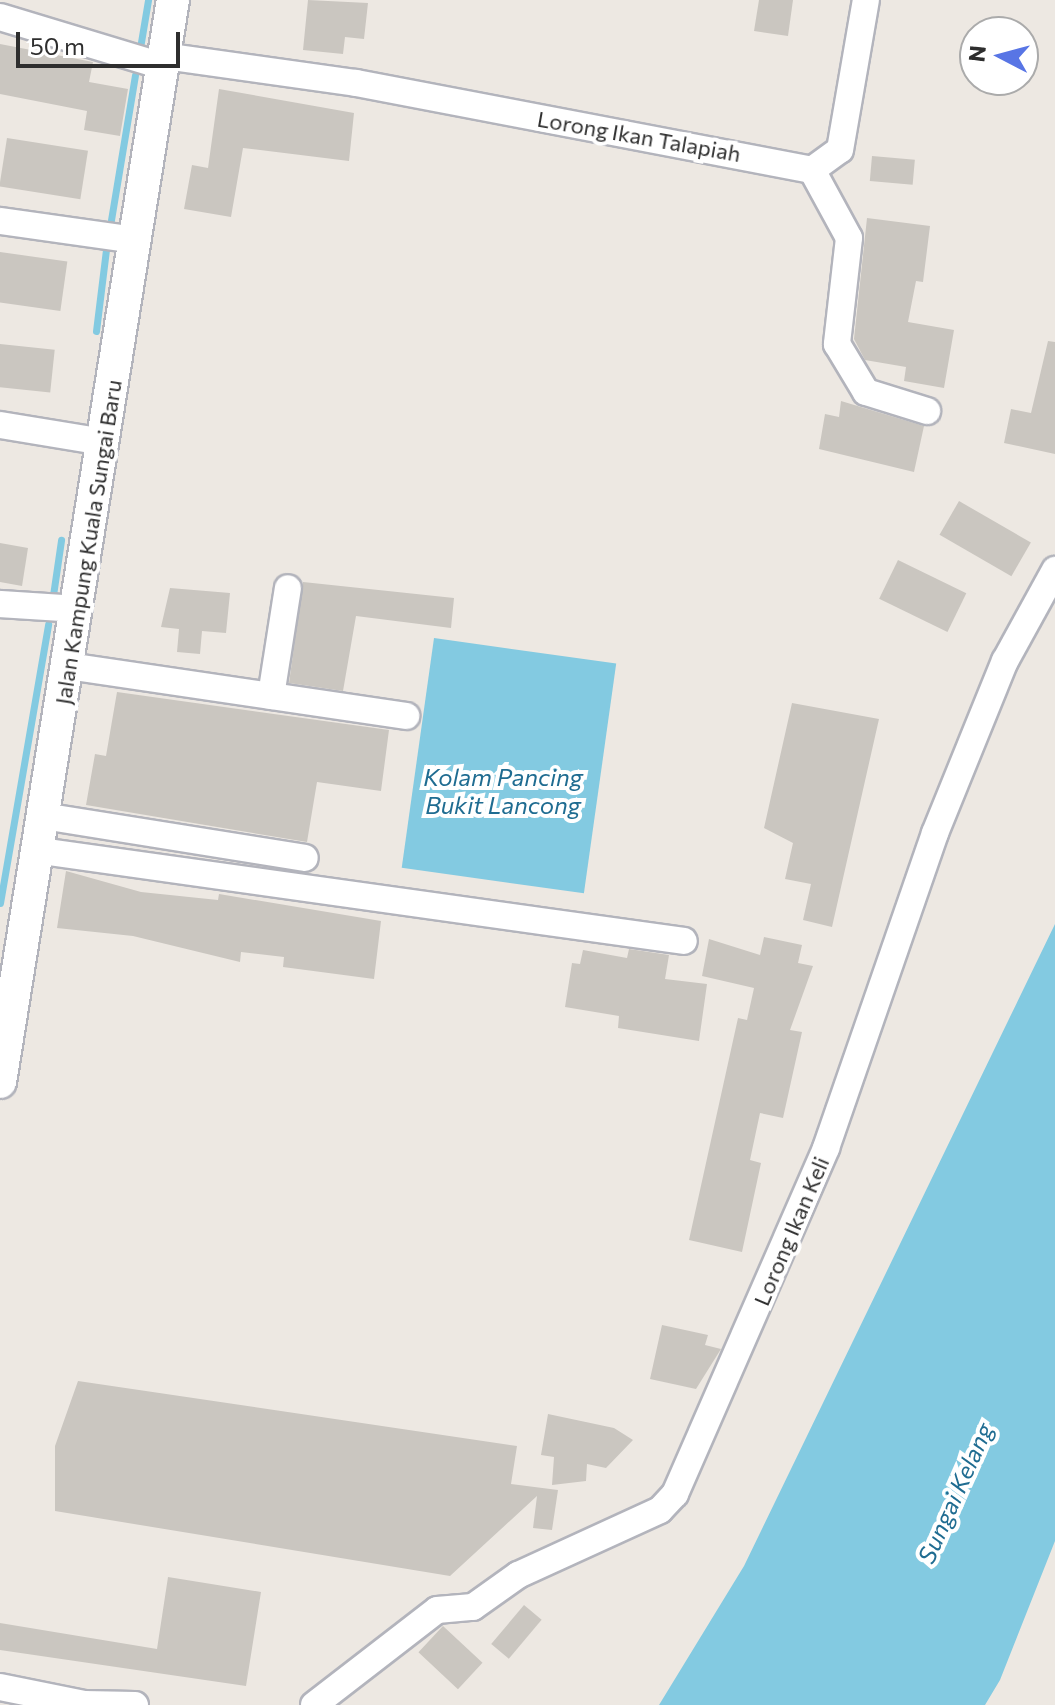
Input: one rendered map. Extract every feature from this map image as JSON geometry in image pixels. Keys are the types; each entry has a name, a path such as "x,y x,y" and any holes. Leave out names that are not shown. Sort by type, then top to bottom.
{"street":[{"name":"Jalan Kampung Kuala Sungai Baru","path":"0,1082 41,851 43,816 173,0"},
{"path":"866,0 840,150 812,170 849,238 837,344 866,392 927,411"},
{"name":"Lorong Ikan Talapiah","path":"0,17 163,61 356,83 812,170"},
{"path":"0,221 136,240"},
{"path":"0,425 104,442"},
{"name":"Lorong Ikan Keli","path":"314,1705 437,1610 473,1607 518,1575 660,1510 675,1494 826,1148 984,712 1055,570"},
{"path":"271,696 288,588"},
{"path":"0,604 77,609"},
{"path":"68,666 406,716"},
{"path":"43,816 305,858"},
{"path":"41,851 684,941"},
{"path":"0,1687 84,1704 135,1705"}],"water":[{"name":"Kolam Pancing Bukit Lancong","path":"434,638 616,664 584,893 402,868"},
{"name":"Sungai Kelang","path":"1055,924 1055,1541 1000,1680 985,1705 659,1705 744,1566"}],"building":[{"path":"308,0 368,3 364,39 345,37 343,54 303,50"},
{"path":"759,0 793,0 788,36 754,31"},
{"path":"0,44 93,62 89,82 128,89 120,136 84,130 87,111 0,94"},
{"path":"219,89 354,113 349,161 243,148 231,217 184,209 192,165 208,168"},
{"path":"7,138 88,151 80,199 0,187"},
{"path":"872,156 915,160 913,185 870,181"},
{"path":"867,218 930,226 923,282 916,281 908,322 954,330 944,388 904,381 906,367 865,360 854,339"},
{"path":"0,252 67,261 60,311 0,302"},
{"path":"1048,341 1055,342 1055,454 1004,443 1011,409 1031,413"},
{"path":"0,344 55,350 50,393 0,387"},
{"path":"841,401 924,426 914,472 819,449 825,414 839,417"},
{"path":"959,501 1031,542 1011,576 940,535"},
{"path":"0,543 28,548 22,586 0,582"},
{"path":"898,560 966,593 947,632 879,599"},
{"path":"303,582 454,598 451,628 356,616 343,691 289,683"},
{"path":"170,588 230,593 226,633 202,631 200,654 177,652 179,629 161,627"},
{"path":"117,692 389,730 381,791 317,782 307,842 86,805 95,754 106,756"},
{"path":"792,703 879,719 832,927 803,920 811,884 785,879 793,843 764,828"},
{"path":"66,871 141,892 218,900 219,894 381,921 374,979 283,967 284,957 241,952 240,962 133,936 57,928"},
{"path":"764,937 802,945 798,963 813,966 790,1030 802,1032 783,1118 760,1113 750,1160 761,1163 742,1252 689,1240 738,1018 747,1020 754,988 702,976 709,939 760,955"},
{"path":"629,949 669,955 665,979 707,984 699,1041 618,1028 619,1016 565,1007 572,963 580,964 583,950 627,958"},
{"path":"662,1325 708,1335 705,1345 721,1349 696,1389 650,1379"},
{"path":"78,1381 517,1446 511,1484 558,1490 552,1530 533,1528 537,1496 450,1576 55,1511 55,1446"},
{"path":"548,1414 614,1428 633,1440 606,1468 587,1464 586,1481 552,1485 554,1457 541,1455"},
{"path":"168,1577 261,1592 246,1686 0,1650 0,1623 157,1649"},
{"path":"524,1605 542,1620 509,1659 491,1644"},
{"path":"443,1626 482,1663 458,1689 418,1652"}],"waterway":[{"path":"140,48 148,0"},
{"path":"110,226 135,75"},
{"path":"96,331 106,250"},
{"path":"52,602 61,540"},
{"path":"0,903 48,624"}]}
